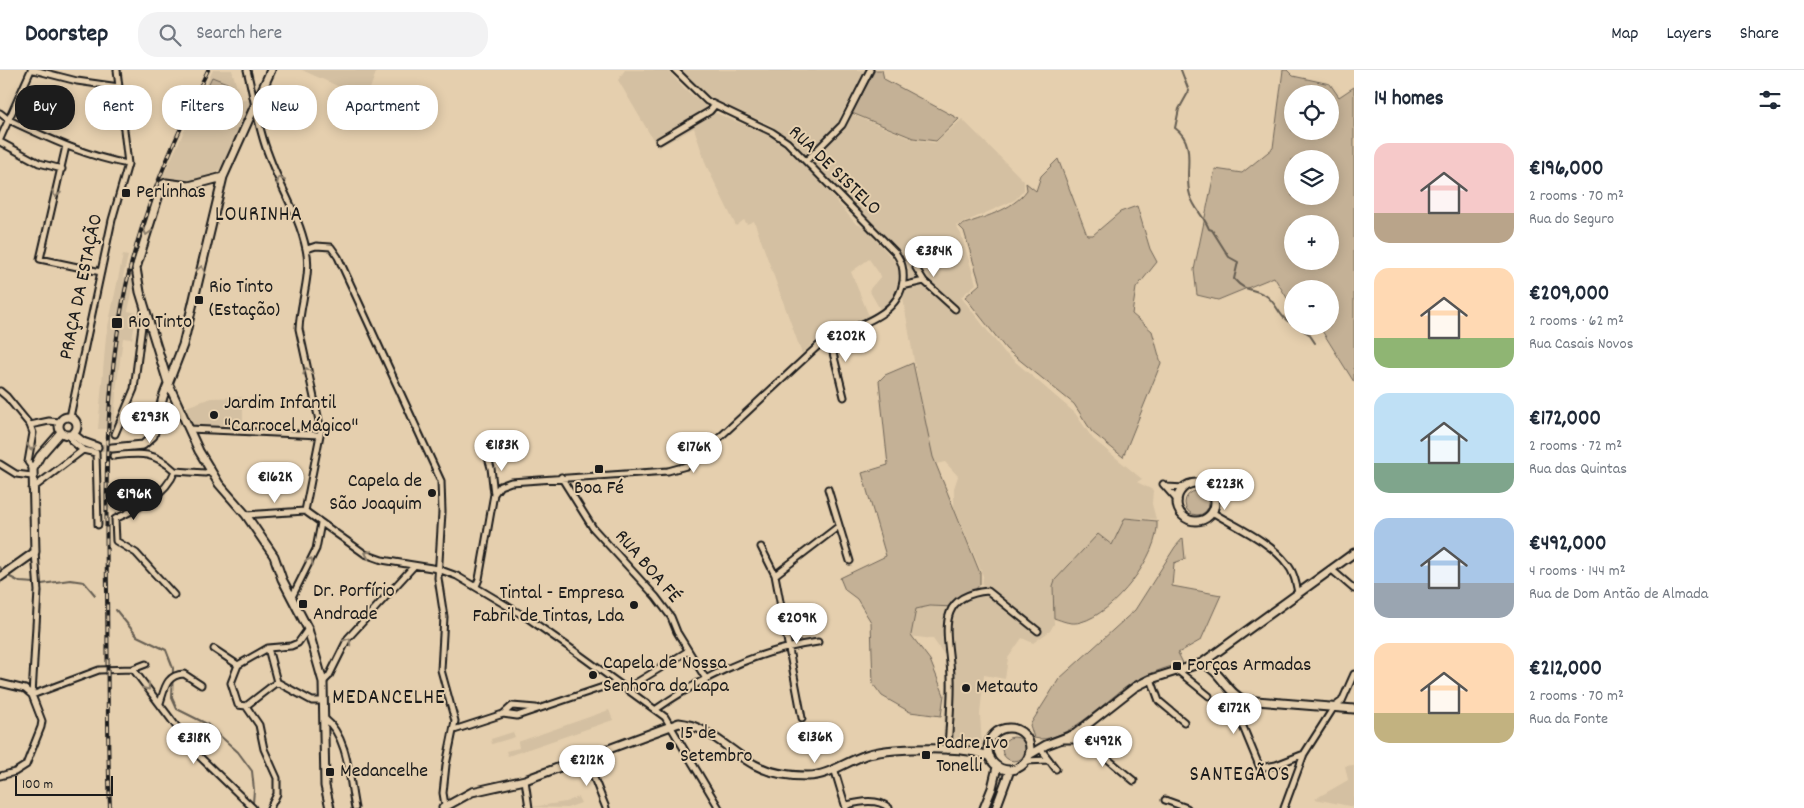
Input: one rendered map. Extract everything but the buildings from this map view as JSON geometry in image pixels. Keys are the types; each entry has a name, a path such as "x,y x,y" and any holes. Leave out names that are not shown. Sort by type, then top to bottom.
{"street":[{"path":"62,169 39,163 0,141 9,120 33,70 101,85"},
{"path":"117,70 119,85"},
{"path":"247,70 253,93"},
{"path":"264,85 271,70"},
{"name":"RUA DE SISTELO","path":"675,70 696,92 715,105 772,132 787,142 895,252 902,262 904,272 902,286"},
{"path":"806,161 842,125 870,70"},
{"path":"659,141 710,111 715,105"},
{"path":"113,452 138,447 148,443 154,436 162,397 183,345 223,177 253,111"},
{"path":"0,113 9,120 66,146 99,158 128,164 124,130"},
{"path":"262,130 269,157 293,208 307,249 308,265 299,329 321,430 305,511"},
{"path":"66,146 40,259 101,272"},
{"name":"PRAÇA DA ESTAÇÃO","path":"71,434 77,429 77,423 70,417 101,272 128,164"},
{"path":"223,177 189,186 166,183 162,185 136,268 144,306 168,383 189,429 210,471 246,515 274,556 308,629 323,682 326,786 330,808"},
{"path":"307,249 316,246 330,247 338,258 436,468 442,491 438,569 444,617 441,670 452,705 454,730 448,745 443,793 444,807 472,792 526,780 679,722 694,726 756,765 772,771 806,776 822,774 878,752 971,750 990,757 997,767 1010,770 1017,769 1043,746 1061,740 1084,726 1127,692 1151,679 1202,663 1354,553"},
{"path":"916,268 924,281 955,309"},
{"path":"494,494 500,486 511,482 668,471 690,465 827,340 874,319 887,310 897,298 902,286 924,281"},
{"path":"115,434 134,389 144,306"},
{"path":"827,340 833,351 844,397"},
{"path":"0,391 30,425 33,433 28,462 32,473 38,591 32,695 42,721 26,765 15,772 0,776"},
{"path":"30,425 49,421 59,422 64,418 70,417"},
{"path":"59,422 61,432"},
{"path":"189,429 320,435"},
{"path":"32,473 40,456 61,432"},
{"path":"61,432 71,434 83,442 98,447"},
{"path":"71,434 72,441 83,450 96,453 98,525"},
{"path":"32,489 83,450"},
{"path":"113,452 143,453 158,458 175,471 205,474 210,471"},
{"path":"476,586 479,579 494,494 491,468 487,454"},
{"path":"0,464 16,474 32,473"},
{"path":"174,595 136,553 116,541 115,519 164,489 171,481 175,471"},
{"name":"RUA BOA FÉ","path":"561,477 593,528 660,602 671,617 688,651 706,679"},
{"path":"1178,501 1184,488 1189,485 1200,484 1210,490 1215,501 1212,512 1204,519 1189,519 1181,512 1178,501 1165,486 1184,488"},
{"path":"828,489 850,561"},
{"path":"246,515 305,511 365,554 382,560 438,569 476,586 530,619 615,683 655,710 671,725 719,808"},
{"path":"1212,512 1259,541 1286,562 1295,579 1298,593"},
{"path":"292,597 316,549 321,523"},
{"path":"775,575 839,526"},
{"path":"761,547 775,575 802,718"},
{"path":"0,577 35,552"},
{"path":"323,682 329,676 348,638 414,566"},
{"path":"1332,570 1354,589"},
{"path":"948,750 952,680 946,634 948,619 956,602 960,598 972,593 988,591 1038,631"},
{"path":"277,682 246,706 238,705 232,682 238,665 245,659 268,648 292,646 298,643 308,629"},
{"path":"655,710 706,679 737,663 787,646 818,642"},
{"path":"268,648 277,682 312,701 323,701"},
{"path":"214,649 238,665"},
{"path":"626,689 688,651"},
{"path":"1202,663 1215,671 1233,693 1244,700 1321,708 1354,709"},
{"path":"32,695 99,670 133,669 146,664"},
{"path":"133,669 198,755 250,807"},
{"path":"1177,670 1208,696"},
{"path":"160,703 167,681 175,675 184,674 201,685"},
{"path":"1284,808 1304,754 1334,707 1342,702 1354,674"},
{"path":"1151,679 1159,700 1184,722"},
{"path":"0,683 25,689 32,695"},
{"path":"503,714 517,716 615,683"},
{"path":"1244,700 1239,717 1260,768 1276,765 1304,754"},
{"path":"454,730 503,714 517,705 538,708"},
{"path":"246,706 259,725 264,749 278,778 277,794 270,808"},
{"path":"324,718 334,726 341,740 349,771 355,808"},
{"path":"1084,726 1085,740"},
{"path":"971,750 990,742 998,732 1011,728 1018,730 1032,743 1043,746"},
{"path":"1028,740 1028,758"},
{"path":"1061,740 1085,740 1134,781"},
{"path":"990,742 990,757"},
{"path":"1043,746 1048,760 1056,769"},
{"path":"586,758 606,808"},
{"path":"1028,758 1048,760"},
{"path":"984,808 992,788 997,767"},
{"path":"834,768 846,807 866,801 883,804 889,808"},
{"path":"996,808 1010,770"},
{"path":"526,780 529,808"},
{"path":"1165,800 1187,808"}],"shaded area":[{"path":"213,70 232,70 236,85 206,85"},
{"path":"302,70 377,70 371,85 335,85"},
{"path":"625,70 668,70 684,89 716,113 771,136 788,149 856,224 865,227 897,264 899,273 896,289 890,302 881,311 869,290 881,276 869,259 851,272 869,316 833,330 815,341 802,354 754,221 747,224 744,220 736,226 706,165 694,128 658,148 618,80"},
{"path":"681,70 866,70 840,117 842,121 807,157 771,125 711,99 697,88"},
{"path":"875,70 882,70 884,79 959,119 936,141 913,138 852,113"},
{"path":"1283,70 1287,70 1293,76 1331,85 1284,85 1284,140 1339,140 1339,97 1354,87 1354,382 1325,335 1339,335 1339,280 1284,280 1284,293 1274,277 1218,300 1197,295 1194,270 1215,169 1242,173 1273,148"},
{"path":"212,77 227,83 226,85 208,85"},
{"path":"243,99 251,100 252,104 243,125"},
{"path":"851,114 912,139 935,143 962,119 1024,181 1024,190 1015,200 956,226 961,234 976,284 961,297 1005,353 1075,413 1093,439 1142,479 1137,482 1153,490 1152,504 1156,519 1125,518 1112,545 1098,534 1055,580 1053,586 1054,624 1050,631 1033,643 1022,638 1008,658 1005,679 984,675 980,714 982,745 942,745 948,660 933,639 909,636 911,607 948,606 969,590 982,588 983,576 954,507 954,488 958,476 945,462 936,464 931,457 903,297 909,275 908,265 810,160 844,128"},
{"path":"185,130 241,130 229,157 219,170 195,183 182,183 162,178"},
{"path":"1058,159 1087,235 1093,235 1120,212 1137,206 1150,249 1157,262 1136,288 1132,314 1152,331 1161,363 1123,457 1092,432 1074,404 1006,349 965,297 980,284 964,231 959,226 996,212 1013,203 1027,190 1026,183 1036,191 1041,176"},
{"path":"123,255 128,256 123,277 135,280 128,311 137,313 132,339 123,338 116,391 114,429 98,429 106,336"},
{"path":"913,363 933,457 980,573 980,584 971,595 962,598 956,607 930,606 916,609 911,635 930,660 944,695 941,716 910,712 882,696 873,684 871,622 857,599 845,590 840,578 886,556 862,473 888,465 879,381 885,375"},
{"name":"Jardim Infantil \"Carrocel Mágico\"","path":"243,397 243,428 192,425 183,408 211,398"},
{"path":"1197,491 1202,492 1208,498 1208,508 1202,514 1197,515 1192,514 1186,508 1185,503 1186,498 1192,492"},
{"path":"1125,518 1157,521 1156,535 1143,566 1120,595 1107,608 1094,617 1074,623 1054,618 1053,586 1055,580 1098,534 1112,545"},
{"path":"1183,538 1185,559 1174,563 1172,586 1221,595 1201,640 1178,653 1183,663 1153,672 1139,679 1069,730 1045,739 1034,738 1030,725 1059,679 1135,610 1175,547"},
{"path":"609,710 613,720 508,756 506,751 519,748 518,742"},
{"path":"513,732 515,737 492,744 491,739"},
{"path":"1014,737 1022,741 1026,749 1022,757 1014,761 1006,757 1002,749 1006,741"},
{"path":"1354,765 1354,807 1315,799 1348,780 1345,766"},
{"path":"578,797 581,803 567,808 531,807 566,802"}],"waterway":[{"path":"1181,70 1189,91 1179,109 1175,128 1182,135 1188,150 1188,186 1192,200 1209,229 1212,230 1229,257 1238,262 1234,279 1242,286 1269,298 1284,318"},
{"path":"1310,335 1315,343"},
{"name":"Rio Tinto","path":"10,577 20,582 35,583"},
{"name":"Rio Tinto","path":"42,584 70,580 84,582 95,595"},
{"name":"Rio Tinto","path":"116,610 137,636 166,650 173,668 172,698 177,709 207,724 238,752 252,771 253,803"}],"tunnel":[{"path":"97,447 112,448"}],"railway":[{"path":"110,808 106,519 109,410 112,374 129,271 147,212 169,154 208,70"}],"place":[{"name":"Perlinhas","path":"126,193"},
{"name":"Rio Tinto (Estação)","path":"199,300"},
{"name":"Rio Tinto","path":"117,323"},
{"name":"Jardim Infantil \"Carrocel Mágico\"","path":"214,415"},
{"name":"Boa Fé","path":"599,469"},
{"name":"Capela de São Joaquim","path":"432,493"},
{"name":"Dr. Porfírio Andrade","path":"303,604"},
{"name":"Tintal - Empresa Fabril de Tintas, Lda","path":"634,605"},
{"name":"Forças Armadas","path":"1177,666"},
{"name":"Capela de Nossa Senhora da Lapa","path":"593,675"},
{"name":"Metauto","path":"966,688"},
{"name":"15 de Setembro","path":"670,746"},
{"name":"Padre Ivo Tonelli","path":"926,755"},
{"name":"Medancelhe","path":"330,772"}],"district":[{"name":"LOURINHA","path":"259,216"},
{"name":"MEDANCELHE","path":"389,699"},
{"name":"SANTEGÃOS","path":"1240,776"}]}
